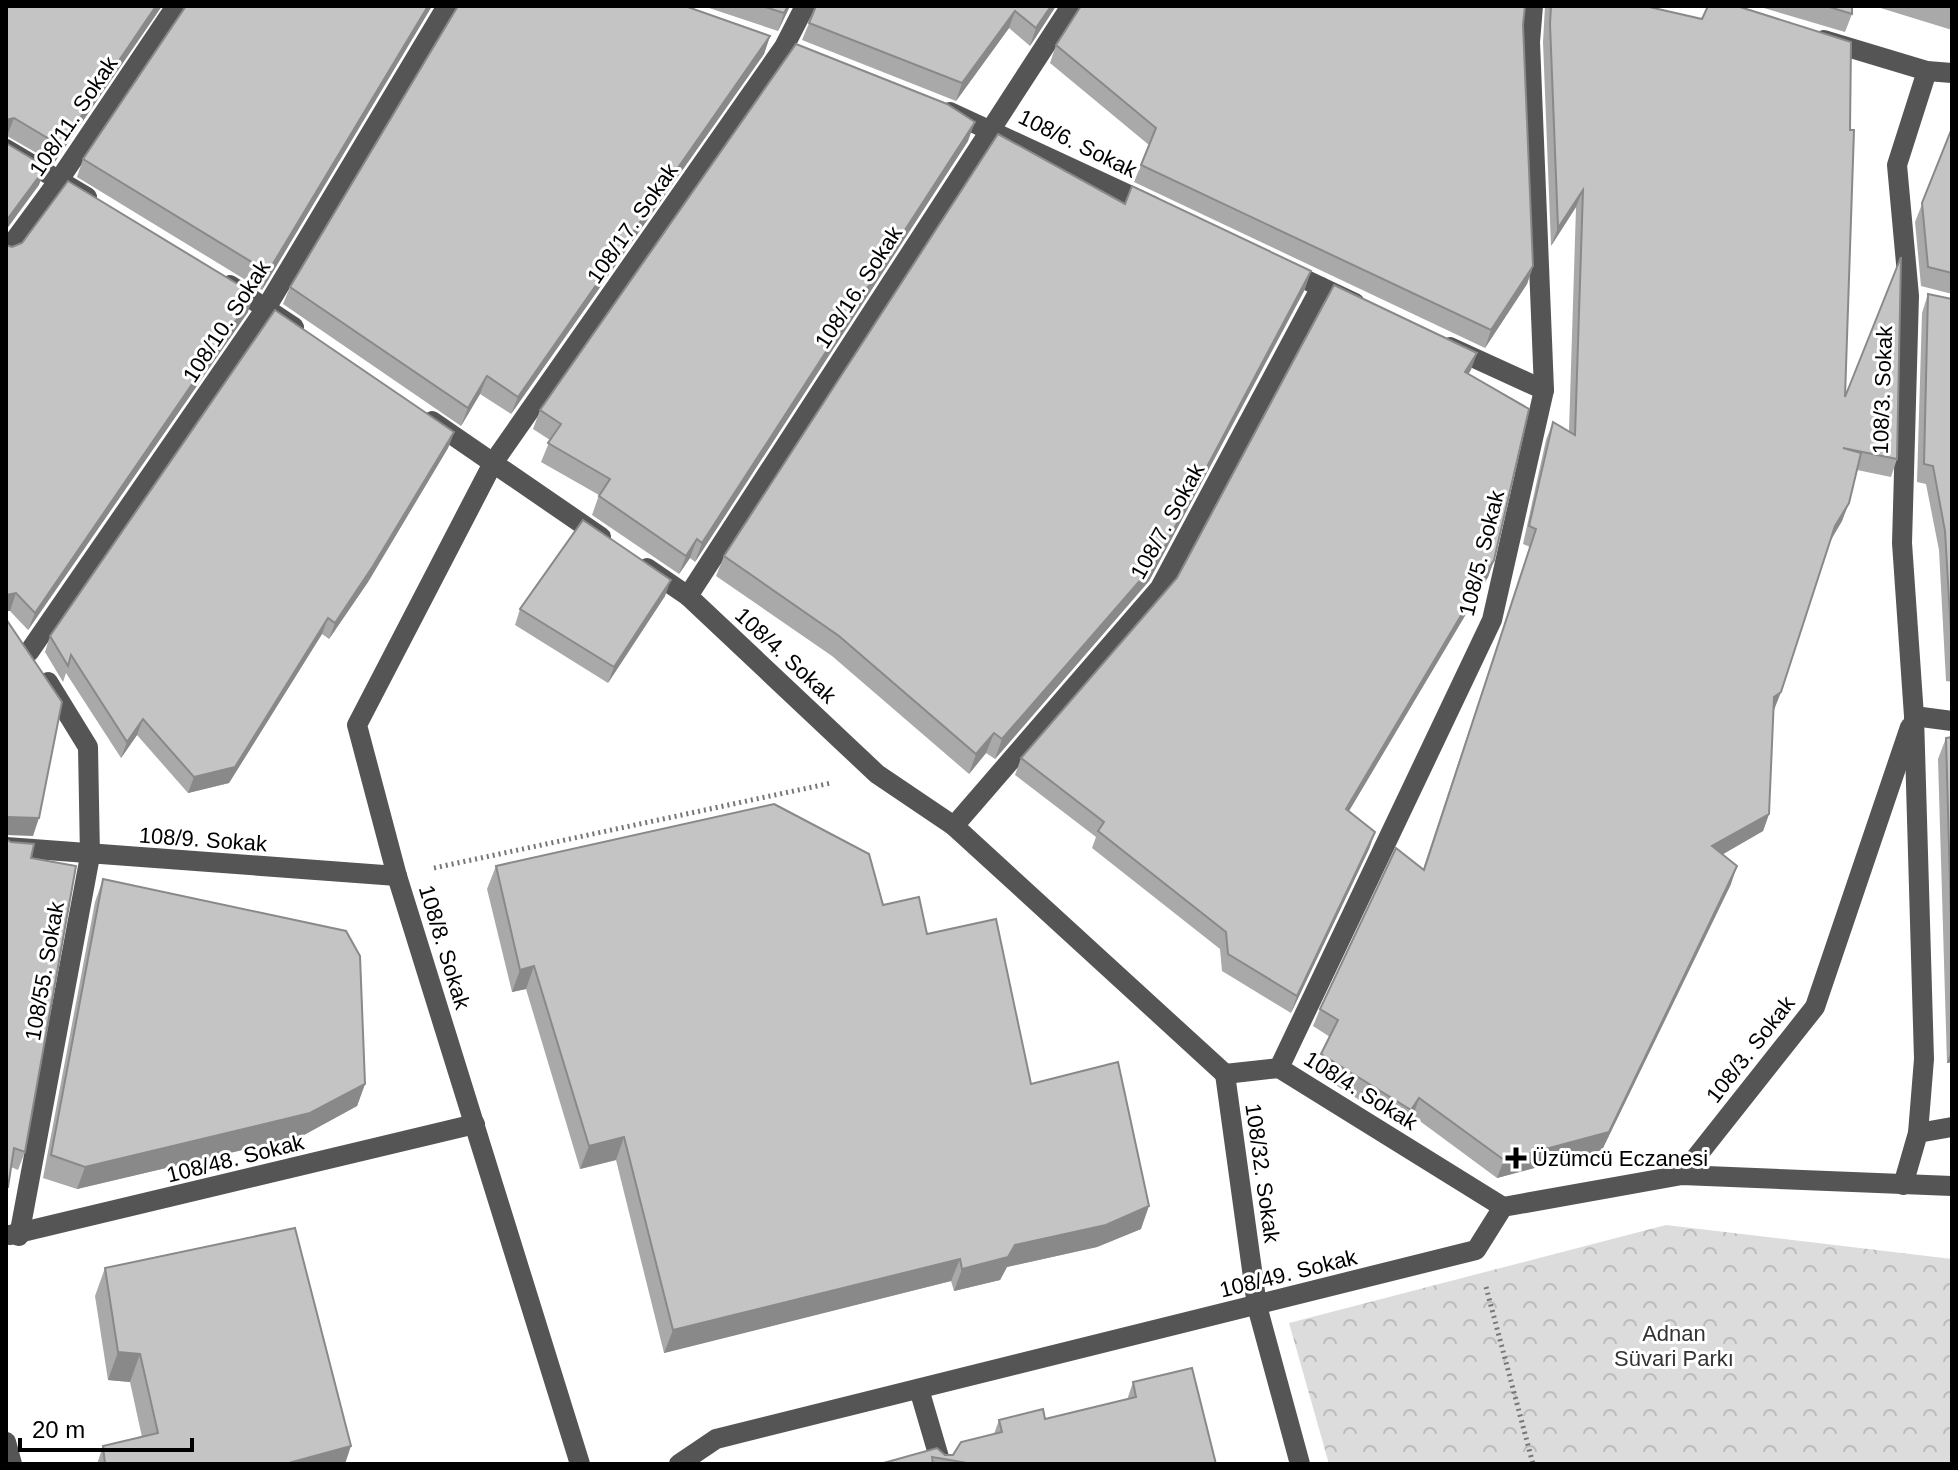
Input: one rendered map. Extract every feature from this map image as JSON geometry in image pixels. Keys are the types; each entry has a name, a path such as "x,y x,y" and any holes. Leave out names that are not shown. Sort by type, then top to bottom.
{"street":[{"name":"108/11. Sokak","path":"6,252 59,180 176,6"},
{"name":"108/10. Sokak","path":"29,652 266,308 447,6"},
{"name":"108/17. Sokak","path":"493,463 784,47 805,6"},
{"name":"108/16. Sokak","path":"688,596 1071,6"},
{"name":"108/5. Sokak","path":"1279,1068 1492,620 1544,390 1530,42 1533,6"},
{"path":"1805,34 1927,71 1952,73"},
{"name":"108/3. Sokak","path":"1903,1185 1918,1133 1924,1059 1914,716 1902,543 1916,298 1897,165 1927,71"},
{"name":"108/6. Sokak","path":"931,105 989,128 1177,218"},
{"path":"6,149 111,212"},
{"path":"1263,259 1377,313"},
{"path":"215,276 317,343"},
{"name":"108/7. Sokak","path":"954,826 1160,588 1321,287"},
{"path":"1432,339 1544,390"},
{"name":"108/4. Sokak","path":"418,412 688,596 877,774 954,826 1225,1074 1279,1068 1503,1207"},
{"name":"108/8. Sokak","path":"493,463 357,725 397,876 580,1464"},
{"name":"108/55. Sokak","path":"13,1236 90,856 88,747 14,633"},
{"path":"1914,716 1952,721"},
{"name":"108/3. Sokak","path":"1682,1175 1815,1007 1914,716"},
{"name":"108/9. Sokak","path":"6,847 90,856 397,876"},
{"name":"108/32. Sokak","path":"1225,1074 1257,1306 1300,1464"},
{"name":"108/48. Sokak","path":"13,1236 475,1124"},
{"path":"1918,1133 1952,1127"},
{"path":"1476,1250 1503,1207 1682,1175 1952,1186"},
{"name":"108/49. Sokak","path":"679,1464 716,1439 1476,1250"},
{"path":"919,1389 941,1464"},
{"path":"6,1442 12,1464"}],"path":[{"path":"397,876 877,774"},
{"path":"1476,1250 1533,1464"}],"green space":[{"name":"Adnan Süvari Parkı","path":"1666,1225 1952,1259 1952,1464 1329,1464 1289,1323"}],"building":[{"path":"6,6 156,6 61,146 14,118 6,120"},
{"path":"186,6 428,6 268,272 83,159"},
{"path":"458,6 685,6 770,36 518,397 487,376 468,408 290,287"},
{"path":"762,6 788,6 784,13"},
{"path":"816,6 1051,6 1036,28 1015,11 962,83 809,23"},
{"path":"1081,6 1525,6 1523,25 1533,266 1491,330 1141,165 1156,128 1056,45"},
{"path":"1551,6 1645,6 1702,19 1708,6 1737,6 1851,42 1850,130 1854,130 1845,397 1901,257 1897,459 1843,448 1861,453 1849,503 1835,526 1781,692 1774,697 1769,814 1712,846 1737,866 1609,1132 1504,1160 1419,1098 1411,1110 1321,1054 1338,1020 1320,1009 1396,848 1424,870 1536,529 1529,526 1553,422 1575,435 1583,190 1558,228"},
{"path":"1826,6 1852,6 1852,14"},
{"path":"796,44 947,104 975,122 702,543 697,539 686,556 599,496 610,479 548,443 561,424 540,410"},
{"path":"1952,128 1952,273 1928,267 1922,203"},
{"path":"998,134 1125,204 1132,186 1311,271 1157,561 1002,739 994,733 976,754 839,636 724,556"},
{"path":"6,143 46,167 6,221"},
{"path":"68,181 254,294 35,613 16,593 6,595 6,245 12,247 22,243"},
{"path":"1334,285 1477,353 1465,372 1529,409 1494,560 1346,809 1375,832 1297,996 1228,954 1226,932 1098,831 1104,822 1021,758 1177,578"},
{"path":"1928,294 1952,299 1952,650 1945,531 1933,466 1924,464"},
{"path":"275,310 454,432 373,566 335,623 328,618 235,767 194,777 143,719 127,742 71,655 68,666 50,636"},
{"path":"583,520 671,580 614,667 520,609"},
{"path":"6,619 62,702 39,818 6,819"},
{"path":"1952,737 1952,957 1946,738"},
{"path":"774,804 869,854 883,905 919,897 927,934 996,919 1031,1084 1118,1062 1149,1206 1106,1225 1015,1245 1008,1257 962,1269 960,1259 673,1330 624,1137 589,1146 534,966 520,970 496,866"},
{"path":"6,839 34,844 31,858 76,866 25,1152 14,1148 8,1187 6,1187"},
{"path":"103,879 346,931 360,956 365,1084 310,1113 85,1167 51,1155"},
{"path":"295,1228 351,1446 285,1464 105,1464 103,1446 158,1433 140,1354 118,1352 105,1268"},
{"path":"1192,1368 1216,1464 973,1464 932,1457 933,1464 880,1464 937,1448 945,1455 953,1455 961,1442 1002,1432 999,1420 1043,1409 1045,1419 1136,1397 1133,1382"}],"place":[{"name":"Üzümcü Eczanesi","path":"1516,1158"}]}
